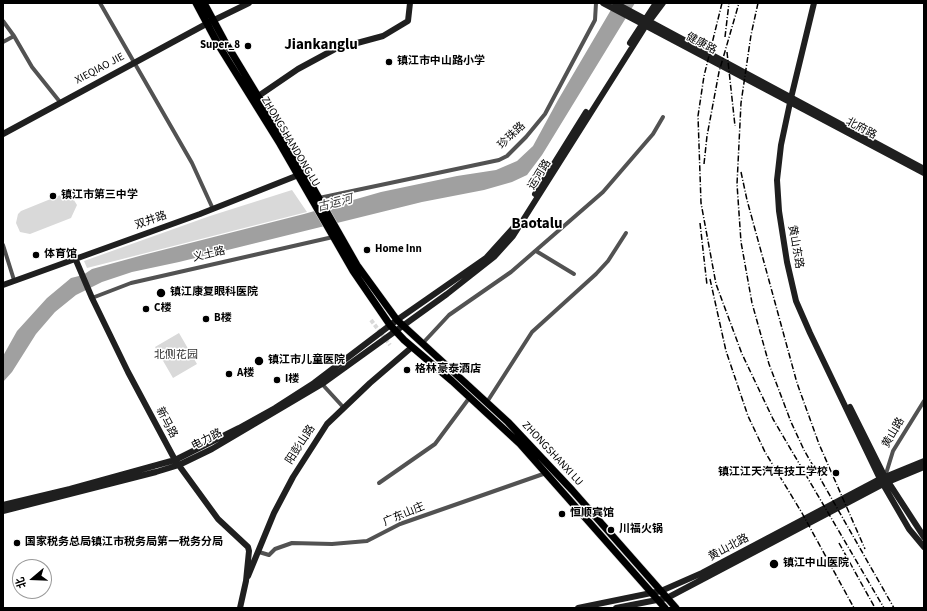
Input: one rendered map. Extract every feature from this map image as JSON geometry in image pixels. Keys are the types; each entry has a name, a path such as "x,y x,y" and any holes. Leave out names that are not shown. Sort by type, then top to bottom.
{"main road":[{"name":"ZHONGSHANDONG LU","path":"196,3 211,22 258,97 301,173 353,271 396,325"},
{"name":"ZHONGSHANDONG LU","path":"204,3 227,59 301,173 319,198 319,207"},
{"name":"XIEQIAO JIE","path":"3,134 133,63 249,3"},
{"path":"258,97 298,69 335,48 383,36 408,21 410,3"},
{"name":"健康路","path":"603,3 634,17 792,101"},
{"name":"健康路","path":"615,3 634,17"},
{"name":"运河路","path":"396,325 447,294 494,257 514,236 656,3"},
{"name":"运河路","path":"645,23 663,3"},
{"name":"黄山东路","path":"814,3 792,101 777,180 781,227 796,300 810,334 884,480"},
{"name":"黄山东路","path":"792,101 817,3"},
{"name":"北府路","path":"792,101 924,168"},
{"name":"北府路","path":"792,101 924,173"},
{"name":"双井路","path":"3,285 213,209 301,173"},
{"name":"新马路","path":"75,258 92,298 128,372 177,462 218,519 248,547 250,551 246,582 240,608"},
{"name":"ZHONGSHANXI LU","path":"396,325 422,345 487,402 553,470 676,608"},
{"name":"ZHONGSHANXI LU","path":"396,325 412,347 470,397 520,444 665,608"},
{"name":"电力路","path":"3,511 177,462 212,449 247,430 322,384 396,325"},
{"name":"电力路","path":"3,505 177,462 275,408 396,325"},
{"name":"阳彭山路","path":"246,582 274,513 292,477 327,424 412,347"},
{"path":"884,480 924,461"},
{"path":"884,480 924,467"},
{"path":"884,480 924,537"},
{"path":"884,480 909,529 924,548"},
{"name":"黄山北路","path":"578,608 662,591 702,574 884,480"},
{"name":"黄山北路","path":"616,608 667,598 884,480"}],"street":[{"path":"100,3 133,63 192,163 213,209"},
{"name":"珍珠路","path":"319,198 499,160 507,156 526,137 545,114 595,20 596,3"},
{"path":"3,21 14,36 32,67 60,102"},
{"path":"3,42 14,36"},
{"path":"422,345 449,315 511,272 603,192 653,134 663,117"},
{"name":"义土路","path":"92,298 131,283 333,233"},
{"path":"487,402 532,332 596,274 608,261 626,233"},
{"path":"3,245 14,280"},
{"path":"536,251 574,274"},
{"path":"322,384 344,408"},
{"path":"379,483 435,444 470,397"},
{"name":"黄山路","path":"884,480 893,451 924,401"},
{"name":"广东山庄","path":"259,552 269,555 275,549 292,543 332,544 367,541 400,524 553,470"}],"green space":[{"path":"292,190 307,212 87,268 84,261 210,216"},
{"path":"63,194 72,197 77,205 71,218 30,234 20,232 16,223 18,214 21,211"},
{"name":"北侧花园","path":"179,333 197,364 173,378 155,347"}],"shaded area":[{"path":"615,3 635,3 542,155 527,175 512,182 484,190 422,202 179,262 132,272 102,282 76,295 55,312 36,334 12,372 3,382 3,356 17,331 47,298 71,278 83,275 92,269 304,214 381,192 457,176 496,170 517,161 533,146"}],"tunnel":[{"path":"371,320 390,345"}],"railway":[{"path":"722,3 704,76 698,116 701,203 716,284 742,354 773,419 884,608"},
{"path":"725,37 729,3"},
{"path":"704,164 707,136 719,72 739,3"},
{"path":"758,3 751,35 741,103 737,184 741,242 752,303 769,364 791,422 804,450 894,608"},
{"path":"727,52 735,126"},
{"path":"741,172 747,200 797,383 819,444 865,549"},
{"path":"700,223 707,285"},
{"path":"710,279 726,351 748,416 765,452 802,513 854,608"},
{"path":"839,543 875,608"}],"place":[{"name":"Super_8","path":"248,46"},
{"name":"镇江市中山路小学","path":"389,62"},
{"name":"镇江市第三中学","path":"53,196"},
{"name":"Home Inn","path":"367,250"},
{"name":"体育馆","path":"36,255"},
{"name":"镇江康复眼科医院","path":"161,293"},
{"name":"C楼","path":"146,309"},
{"name":"B楼","path":"206,319"},
{"name":"镇江市儿童医院","path":"259,361"},
{"name":"格林豪泰酒店","path":"407,370"},
{"name":"A楼","path":"229,374"},
{"name":"I楼","path":"277,380"},
{"name":"镇江江天汽车技工学校","path":"836,473"},
{"name":"恒顺宾馆","path":"562,514"},
{"name":"川福火锅","path":"611,530"},
{"name":"国家税务总局镇江市税务局第一税务分局","path":"17,543"},
{"name":"镇江中山医院","path":"774,564"}],"district":[{"name":"Jiankanglu","path":"321,46"},
{"name":"Baotalu","path":"537,225"}],"water label":[{"name":"古运河","path":"335,204"}]}
